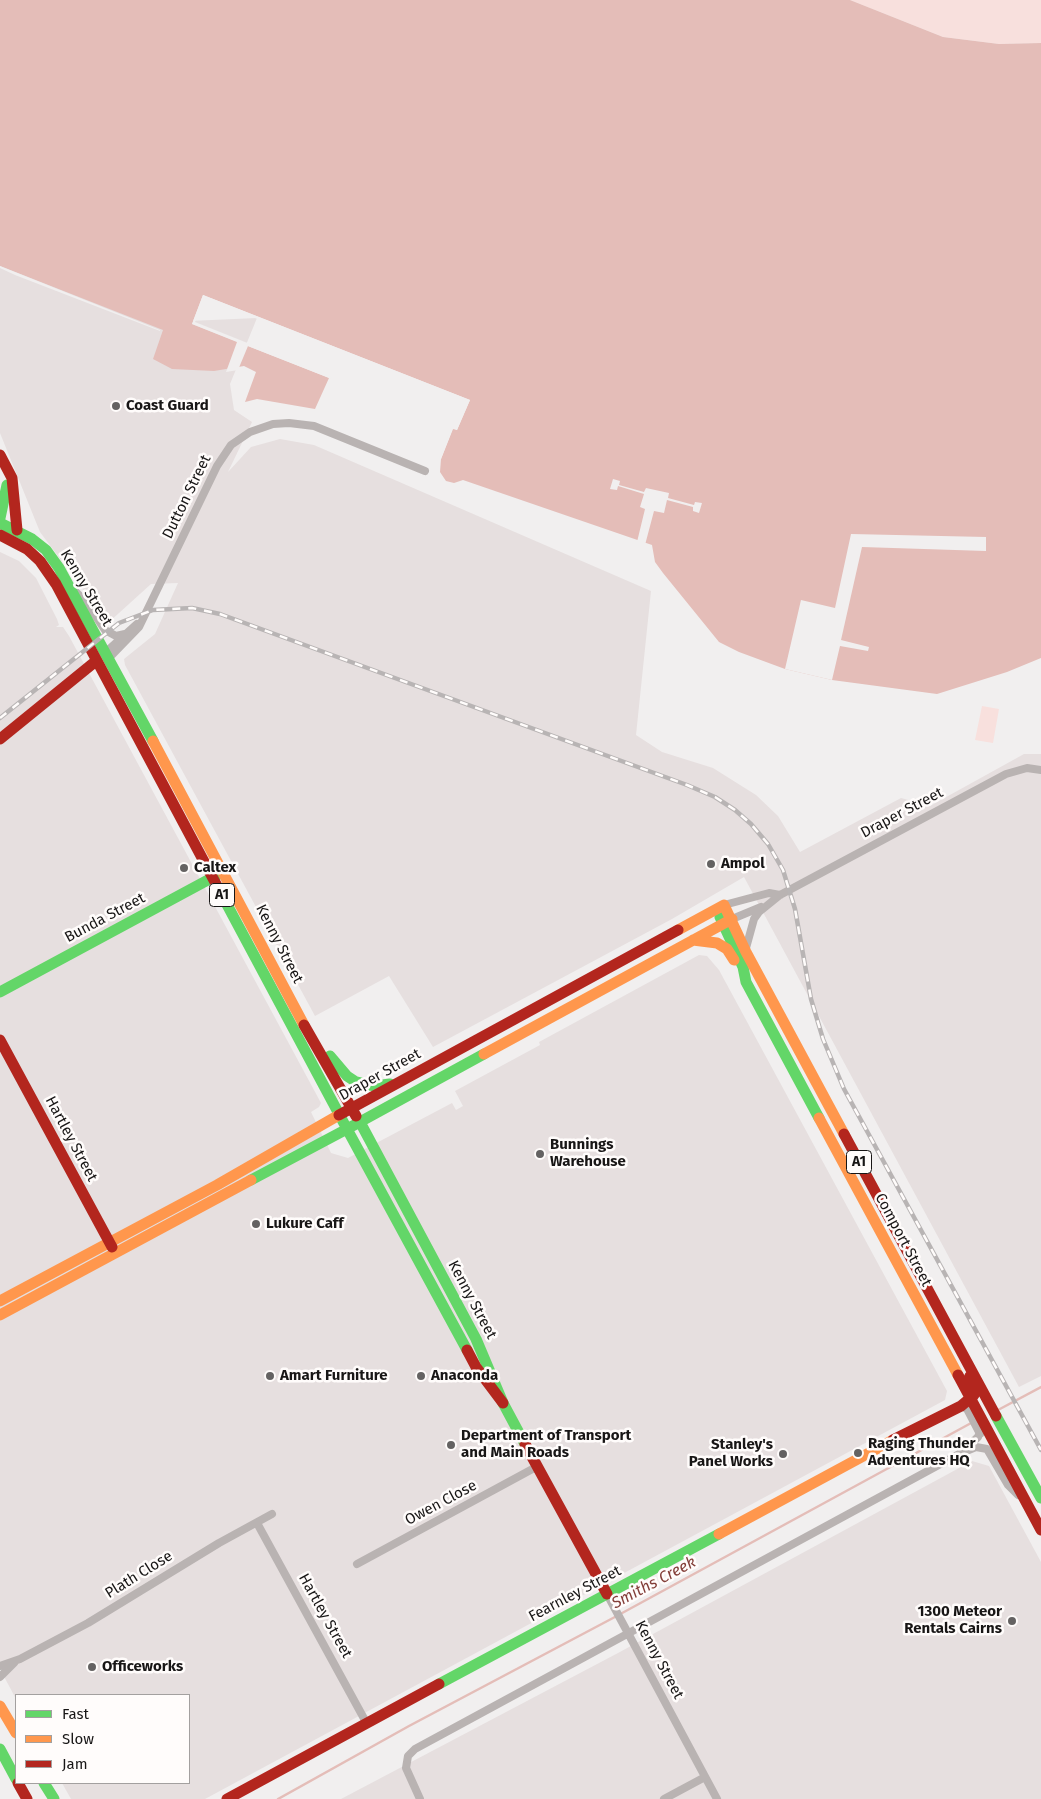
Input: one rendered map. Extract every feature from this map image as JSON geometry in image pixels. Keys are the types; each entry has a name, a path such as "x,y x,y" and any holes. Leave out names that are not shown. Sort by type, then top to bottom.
{"main road":[{"path":"0,457 7,485 0,518"},
{"path":"0,457 12,478 17,530"},
{"name":"Kenny Street","path":"0,523 17,530 46,550 72,589 224,871 288,996 360,1122 476,1339 504,1403 607,1594"},
{"name":"Kenny Street","path":"0,535 19,544 40,561 56,584 339,1115 476,1367 504,1403"},
{"name":"Dutton Street","path":"0,739 96,661 107,655"},
{"name":"Bunda Street","path":"0,992 224,871"},
{"name":"Draper Street","path":"0,1301 217,1185 396,1083 720,908"},
{"name":"Comport Street","path":"720,908 746,952 1041,1498"},
{"name":"Draper Street","path":"0,1315 727,922"},
{"name":"Comport Street","path":"727,922 743,967 746,982 961,1381 966,1402 977,1410 983,1429 1041,1530"},
{"path":"693,940 711,941 727,949 746,982"},
{"path":"288,996 347,1076 365,1084 382,1086 396,1083"},
{"name":"Hartley Street","path":"0,1040 116,1253"},
{"path":"944,1317 948,1336 973,1382 974,1392 966,1402"},
{"name":"Fearnley Street","path":"937,1416 958,1396 962,1390 961,1381"},
{"name":"Fearnley Street","path":"227,1799 966,1402"},
{"path":"0,1706 15,1731"},
{"path":"10,1721 15,1738"},
{"path":"0,1749 15,1777"},
{"path":"19,1784 27,1799"},
{"path":"43,1784 50,1799"},
{"path":"44,1784 54,1799"}],"street":[{"name":"Dutton Street","path":"107,655 136,631 217,466 231,446 250,432 273,424 314,426 425,471"},
{"path":"72,589 85,601 104,630 116,636 125,634"},
{"name":"Dutton Street","path":"107,655 145,615"},
{"name":"Draper Street","path":"746,952 748,935 754,919 780,895 1006,774 1027,768 1041,770"},
{"name":"Draper Street","path":"720,908 769,893 780,895"},
{"name":"Draper Street","path":"727,922 770,904"},
{"path":"959,1454 983,1429 967,1409 966,1402"},
{"path":"420,1799 407,1774 406,1763 411,1752 959,1454 976,1447 987,1449 1010,1488 1026,1501"},
{"name":"Owen Close","path":"357,1564 538,1466"},
{"name":"Plath Close","path":"0,1666 20,1659 88,1622 219,1542 272,1514"},
{"name":"Hartley Street","path":"257,1523 367,1724"},
{"name":"Kenny Street","path":"607,1594 717,1799"},
{"name":"Plath Close","path":"0,1677 20,1659"},
{"path":"664,1799 705,1777"}],"shaded area":[{"path":"0,0 850,0 943,37 999,44 1041,43 1041,658 1007,672 937,694 832,680 785,669 739,652 719,642 655,562 652,545 463,480 454,483 446,481 440,472 441,459 453,428 457,430 470,400 203,295 192,324 329,378 315,409 257,399 245,402 256,372 244,366 214,371 172,369 153,359 163,330 0,266"},
{"path":"850,0 1041,0 1041,43 999,44 943,37"},
{"path":"0,255 167,322 257,318 230,384 234,410 252,422 228,472 251,447 280,439 314,445 651,591 636,735 662,752 713,768 756,795 778,816 800,852 901,798 930,806 1024,754 1041,754 1041,1376 1019,1387 744,877 672,919 433,1047 389,976 315,1016 125,665 124,659 155,634 178,583 151,584 108,623 40,532 0,433"},
{"path":"0,552 19,561 36,578 57,619 59,625 56,627 63,627 69,636 321,1103 319,1107 311,1112 331,1153 348,1158 452,1103 456,1110 463,1106 455,1091 540,1045 539,1042 699,955 707,956 719,970 947,1391 945,1400 205,1799 71,1799 63,1784 190,1784 190,1694 15,1694 15,1697 0,1669"},
{"path":"982,706 999,709 993,743 975,740"},
{"path":"972,1461 989,1466 1041,1562 1041,1799 341,1799 618,1653"}],"pier":[{"path":"0,266 160,331 15,275 0,268"},
{"path":"203,295 470,400 457,430 453,429 441,459 439,458 451,428 456,427 467,401 204,298 195,322 330,376 332,379 248,346 238,370 226,372 237,342 192,324"},
{"path":"613,479 620,481 619,485 644,492 646,488 669,493 668,498 694,505 695,502 702,503 699,513 693,511 693,507 667,500 664,513 654,511 645,545 637,542 645,509 640,507 644,494 618,486 617,490 610,489"},
{"path":"851,534 986,537 986,551 862,547 841,640 869,647 868,651 840,646 832,680 785,669 801,600 835,608"}],"waterway":[{"name":"Smiths Creek","path":"998,1410 1041,1387"},
{"name":"Smiths Creek","path":"278,1799 409,1726 613,1618 973,1422"}],"railway":[{"path":"0,718 119,623 153,610 192,608 220,614 687,785 715,797 735,810 751,824 768,844 783,870 795,909 811,999 823,1039 844,1089 1041,1450"}],"traffic: fast":[{"path":"0,518 7,485"},
{"path":"0,523 32,539 46,550 59,568 153,741"},
{"path":"0,992 219,874"},
{"path":"224,899 347,1129 484,1054"},
{"path":"720,917 743,967 746,982 819,1118"},
{"path":"330,1056 347,1076 356,1082 375,1086 390,1084"},
{"path":"360,1122 476,1339 503,1403 525,1444"},
{"path":"251,1180 347,1129 467,1350"},
{"path":"996,1416 1041,1498"},
{"path":"439,1684 719,1534"},
{"path":"0,1749 15,1777"},
{"path":"45,1784 54,1799"}],"traffic: slow":[{"path":"153,741 304,1025"},
{"path":"678,930 724,905 746,952 844,1134"},
{"path":"484,1054 732,919"},
{"path":"693,940 717,943 727,949 734,960"},
{"path":"0,1301 217,1185 339,1115"},
{"path":"819,1118 958,1375"},
{"path":"0,1315 251,1180"},
{"path":"719,1534 893,1440"},
{"path":"0,1706 15,1731"}],"traffic: jam":[{"path":"0,455 12,478 17,530"},
{"path":"0,535 27,549 40,561 56,584 224,899"},
{"path":"0,739 96,661"},
{"path":"339,1115 678,930"},
{"path":"304,1025 356,1116"},
{"path":"0,1040 112,1247"},
{"path":"844,1134 996,1416"},
{"path":"467,1350 476,1367 503,1403"},
{"path":"958,1375 1041,1530"},
{"path":"893,1440 961,1406 974,1395 974,1386 970,1376"},
{"path":"525,1444 607,1594"},
{"path":"227,1799 439,1684"},
{"path":"19,1784 27,1799"}],"place":[{"name":"Coast Guard","path":"116,406"},
{"name":"Ampol","path":"711,864"},
{"name":"Caltex","path":"184,868"},
{"name":"Bunnings Warehouse","path":"540,1154"},
{"name":"Lukure Caff","path":"256,1224"},
{"name":"Amart Furniture","path":"270,1376"},
{"name":"Anaconda","path":"421,1376"},
{"name":"Department of Transport and Main Roads","path":"451,1445"},
{"name":"Raging Thunder Adventures HQ","path":"858,1453"},
{"name":"Stanley's Panel Works","path":"783,1454"},
{"name":"1300 Meteor Rentals Cairns","path":"1012,1621"},
{"name":"Officeworks","path":"92,1667"}]}
